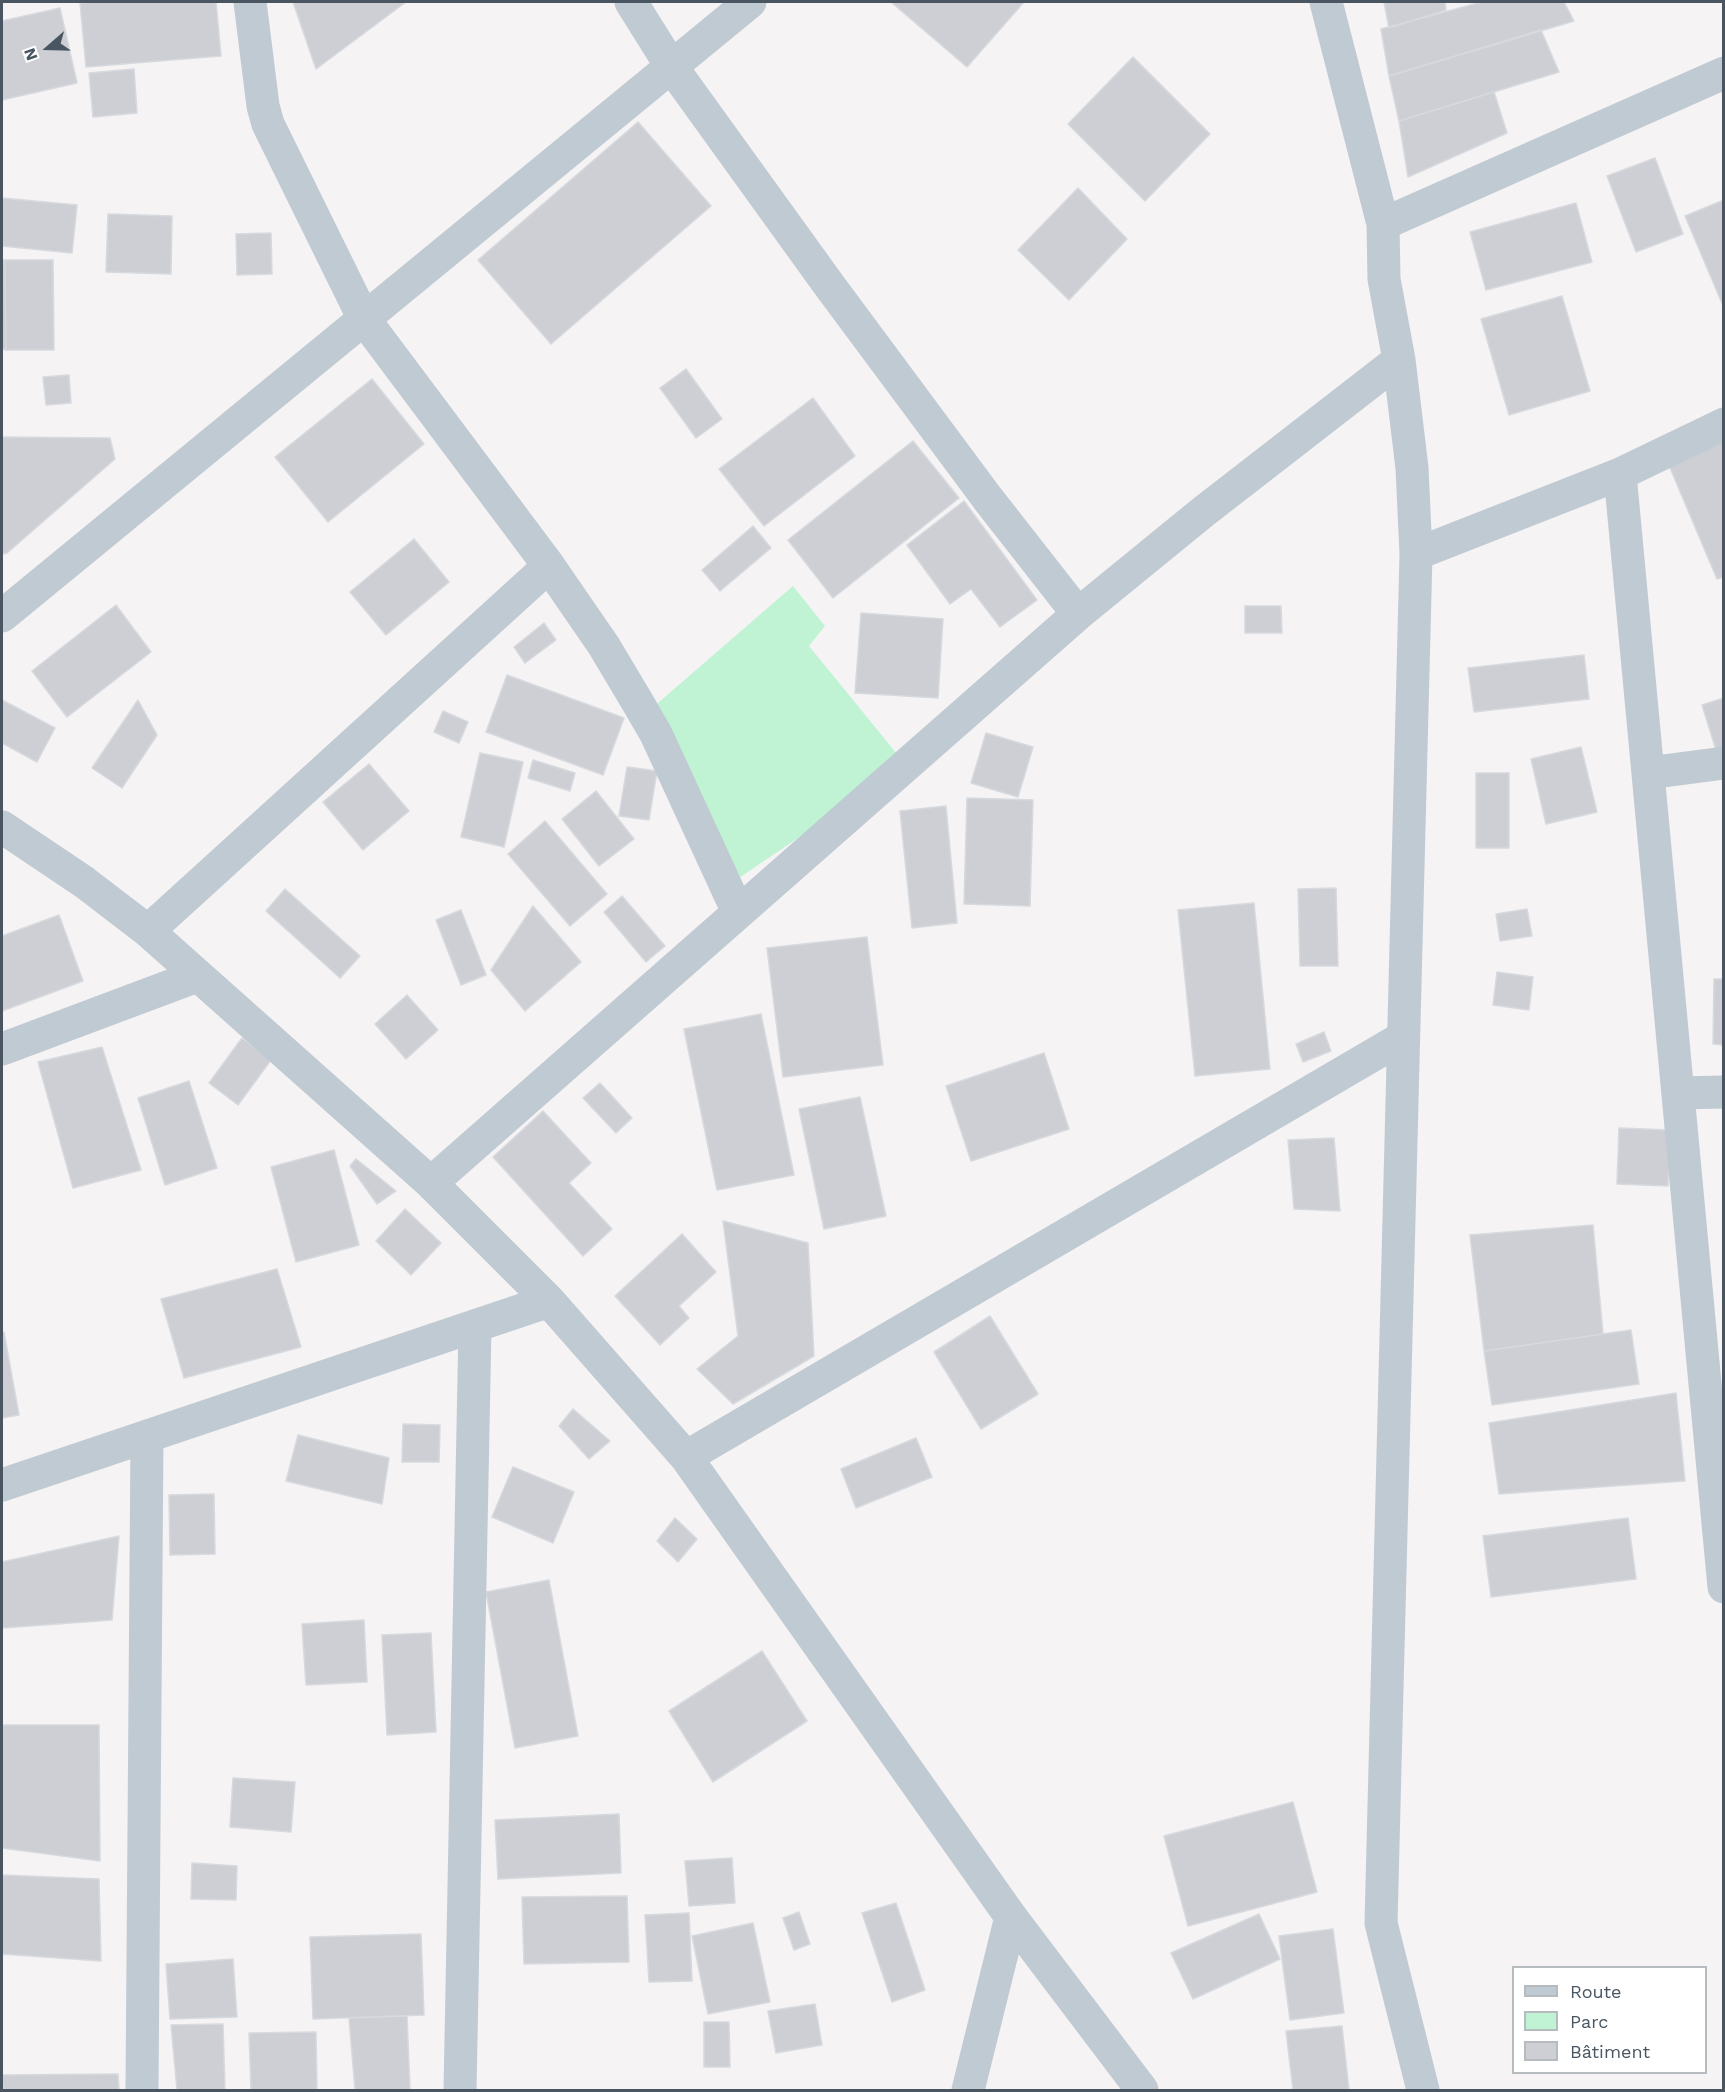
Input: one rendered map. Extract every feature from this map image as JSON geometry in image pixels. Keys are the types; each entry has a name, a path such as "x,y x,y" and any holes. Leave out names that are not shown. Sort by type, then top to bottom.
{"street":[{"path":"250,2 263,106 268,124 364,319 549,566 604,646 656,734 738,912"},
{"path":"631,2 671,66 891,369 1078,614"},
{"path":"2,616 750,2"},
{"path":"1326,2 1383,224 1384,279 1399,360 1412,468 1416,554 1381,1923 1423,2091"},
{"path":"1383,224 1724,73"},
{"path":"430,1183 1078,614 1203,512 1399,360"},
{"path":"1416,554 1620,474 1724,424"},
{"path":"1620,474 1678,1093 1715,1408 1724,1587"},
{"path":"148,931 549,566"},
{"path":"1648,773 1724,763"},
{"path":"2,826 84,882 148,931 430,1183 549,1301 686,1457 1011,1917 1142,2091"},
{"path":"2,1049 197,976"},
{"path":"686,1457 1402,1038"},
{"path":"1678,1093 1724,1092"},
{"path":"2,1485 549,1301"},
{"path":"460,2091 475,1326"},
{"path":"142,2091 147,1436"},
{"path":"968,2091 1011,1917"}],"green space":[{"path":"793,586 825,626 809,646 906,765 727,886 651,709"}],"building":[{"path":"216,2 221,56 86,67 80,3"},
{"path":"293,2 406,2 316,69"},
{"path":"891,2 1024,2 967,67"},
{"path":"1384,2 1445,2 1446,10 1389,28"},
{"path":"1482,2 1564,2 1574,21 1389,76 1381,29"},
{"path":"60,8 77,83 2,100 2,21"},
{"path":"1541,30 1559,72 1399,121 1389,76"},
{"path":"1133,57 1210,134 1145,201 1068,124"},
{"path":"134,69 137,113 93,117 89,73"},
{"path":"1494,92 1507,133 1408,177 1399,121"},
{"path":"638,122 711,206 551,344 478,260"},
{"path":"1655,158 1683,234 1636,252 1607,176"},
{"path":"1078,188 1127,239 1069,300 1018,250"},
{"path":"2,198 77,205 72,253 2,246"},
{"path":"1724,200 1724,308 1685,216"},
{"path":"1576,203 1592,262 1486,290 1470,232"},
{"path":"108,214 172,216 171,274 106,272"},
{"path":"271,233 272,274 237,275 236,234"},
{"path":"2,260 5,260 6,350 2,349"},
{"path":"5,260 53,260 54,350 6,350"},
{"path":"1562,296 1590,391 1509,415 1481,319"},
{"path":"686,369 722,419 696,438 660,388"},
{"path":"69,375 71,403 46,405 43,377"},
{"path":"372,379 424,444 328,522 275,457"},
{"path":"813,398 855,456 764,526 719,469"},
{"path":"1724,431 1724,577 1717,579 1665,456"},
{"path":"2,437 110,438 115,459 7,553 2,554"},
{"path":"913,441 959,498 833,598 788,540"},
{"path":"964,501 1037,600 1000,627 971,589 950,604 907,545"},
{"path":"753,526 771,548 720,591 702,570"},
{"path":"414,539 449,582 386,635 350,592"},
{"path":"116,605 151,652 67,717 32,671"},
{"path":"1245,606 1281,606 1282,633 1245,633"},
{"path":"861,613 943,619 938,698 855,693"},
{"path":"544,623 556,640 525,663 514,647"},
{"path":"1584,655 1589,699 1474,712 1468,668"},
{"path":"507,675 624,718 603,775 486,732"},
{"path":"1724,698 1724,751 1717,753 1702,705"},
{"path":"2,700 55,728 37,762 2,743"},
{"path":"138,700 157,735 122,788 92,768"},
{"path":"443,711 468,722 459,743 434,732"},
{"path":"986,733 1033,747 1018,797 971,783"},
{"path":"1581,747 1597,812 1546,824 1531,759"},
{"path":"480,753 523,762 504,847 461,837"},
{"path":"533,760 575,773 570,791 528,778"},
{"path":"369,764 409,811 363,850 323,802"},
{"path":"627,767 657,771 649,820 619,816"},
{"path":"1476,773 1509,773 1509,848 1476,848"},
{"path":"596,791 634,839 599,866 562,819"},
{"path":"967,798 1033,800 1030,906 964,904"},
{"path":"946,806 957,923 912,928 900,811"},
{"path":"545,821 607,894 570,926 508,854"},
{"path":"1336,888 1338,966 1300,966 1298,889"},
{"path":"285,889 360,956 340,978 266,911"},
{"path":"622,896 665,946 646,962 604,912"},
{"path":"1254,903 1270,1069 1195,1076 1178,910"},
{"path":"533,906 581,962 525,1011 491,970"},
{"path":"1527,909 1532,936 1500,941 1496,914"},
{"path":"461,910 486,975 461,985 436,920"},
{"path":"59,915 83,981 2,1011 2,936"},
{"path":"867,937 883,1065 783,1077 767,948"},
{"path":"1497,972 1533,977 1529,1010 1493,1005"},
{"path":"1714,979 1724,979 1724,1045 1713,1044"},
{"path":"407,995 438,1030 406,1059 375,1024"},
{"path":"761,1014 794,1175 717,1190 684,1029"},
{"path":"1324,1032 1331,1051 1303,1062 1296,1044"},
{"path":"242,1038 271,1060 238,1105 209,1083"},
{"path":"102,1047 141,1170 73,1188 38,1062"},
{"path":"1044,1053 1069,1129 971,1161 946,1086"},
{"path":"189,1081 217,1168 165,1185 138,1098"},
{"path":"600,1083 632,1118 616,1133 583,1098"},
{"path":"860,1097 886,1216 824,1229 799,1109"},
{"path":"543,1111 591,1163 569,1183 612,1229 583,1256 493,1157"},
{"path":"1619,1128 1670,1130 1668,1186 1617,1184"},
{"path":"1334,1138 1340,1211 1294,1209 1288,1140"},
{"path":"334,1150 359,1245 296,1262 271,1167"},
{"path":"356,1159 396,1191 377,1204 350,1166"},
{"path":"405,1209 441,1243 411,1275 376,1241"},
{"path":"723,1221 808,1243 814,1356 733,1404 697,1369 738,1336"},
{"path":"1593,1225 1603,1334 1484,1351 1470,1235"},
{"path":"682,1234 716,1272 679,1306 689,1318 660,1345 615,1296"},
{"path":"277,1269 301,1347 184,1378 161,1299"},
{"path":"990,1316 1038,1394 981,1429 934,1352"},
{"path":"1631,1330 1639,1384 1492,1405 1484,1351"},
{"path":"2,1332 4,1332 19,1415 2,1418"},
{"path":"1676,1393 1685,1481 1499,1494 1489,1423"},
{"path":"573,1409 610,1441 589,1459 559,1426"},
{"path":"403,1424 440,1425 439,1462 402,1462"},
{"path":"298,1435 389,1458 382,1504 286,1481"},
{"path":"916,1438 932,1477 856,1508 841,1469"},
{"path":"513,1467 574,1492 553,1543 492,1517"},
{"path":"214,1494 215,1554 170,1555 169,1495"},
{"path":"675,1518 697,1539 678,1562 657,1541"},
{"path":"1628,1518 1636,1579 1491,1597 1483,1536"},
{"path":"119,1536 112,1620 2,1628 2,1562"},
{"path":"549,1580 578,1736 515,1748 486,1592"},
{"path":"364,1620 367,1682 306,1685 302,1624"},
{"path":"431,1633 436,1732 387,1735 382,1635"},
{"path":"762,1651 807,1721 713,1782 669,1711"},
{"path":"2,1725 99,1725 100,1861 2,1848"},
{"path":"233,1778 295,1782 291,1832 230,1827"},
{"path":"1293,1802 1317,1892 1188,1926 1164,1836"},
{"path":"619,1814 621,1873 498,1879 495,1820"},
{"path":"732,1858 735,1903 689,1906 685,1861"},
{"path":"192,1863 237,1866 236,1900 191,1899"},
{"path":"2,1875 99,1879 101,1961 2,1954"},
{"path":"627,1896 629,1962 524,1964 522,1897"},
{"path":"896,1903 925,1990 892,2002 862,1913"},
{"path":"799,1912 810,1944 794,1950 783,1918"},
{"path":"689,1913 692,1981 649,1982 645,1915"},
{"path":"1259,1914 1280,1959 1193,1999 1171,1953"},
{"path":"753,1923 770,2002 708,2014 692,1936"},
{"path":"1333,1929 1344,2013 1290,2020 1279,1936"},
{"path":"421,1934 424,2015 313,2019 310,1937"},
{"path":"233,1959 237,2017 170,2019 166,1964"},
{"path":"815,2004 822,2045 776,2053 768,2011"},
{"path":"407,2016 410,2090 355,2090 349,2018"},
{"path":"704,2022 729,2022 730,2067 704,2067"},
{"path":"223,2024 225,2090 177,2090 171,2025"},
{"path":"1342,2026 1349,2090 1293,2090 1286,2031"},
{"path":"316,2032 317,2090 251,2090 249,2033"},
{"path":"118,2074 119,2090 4,2090 2,2084 2,2075"}]}
